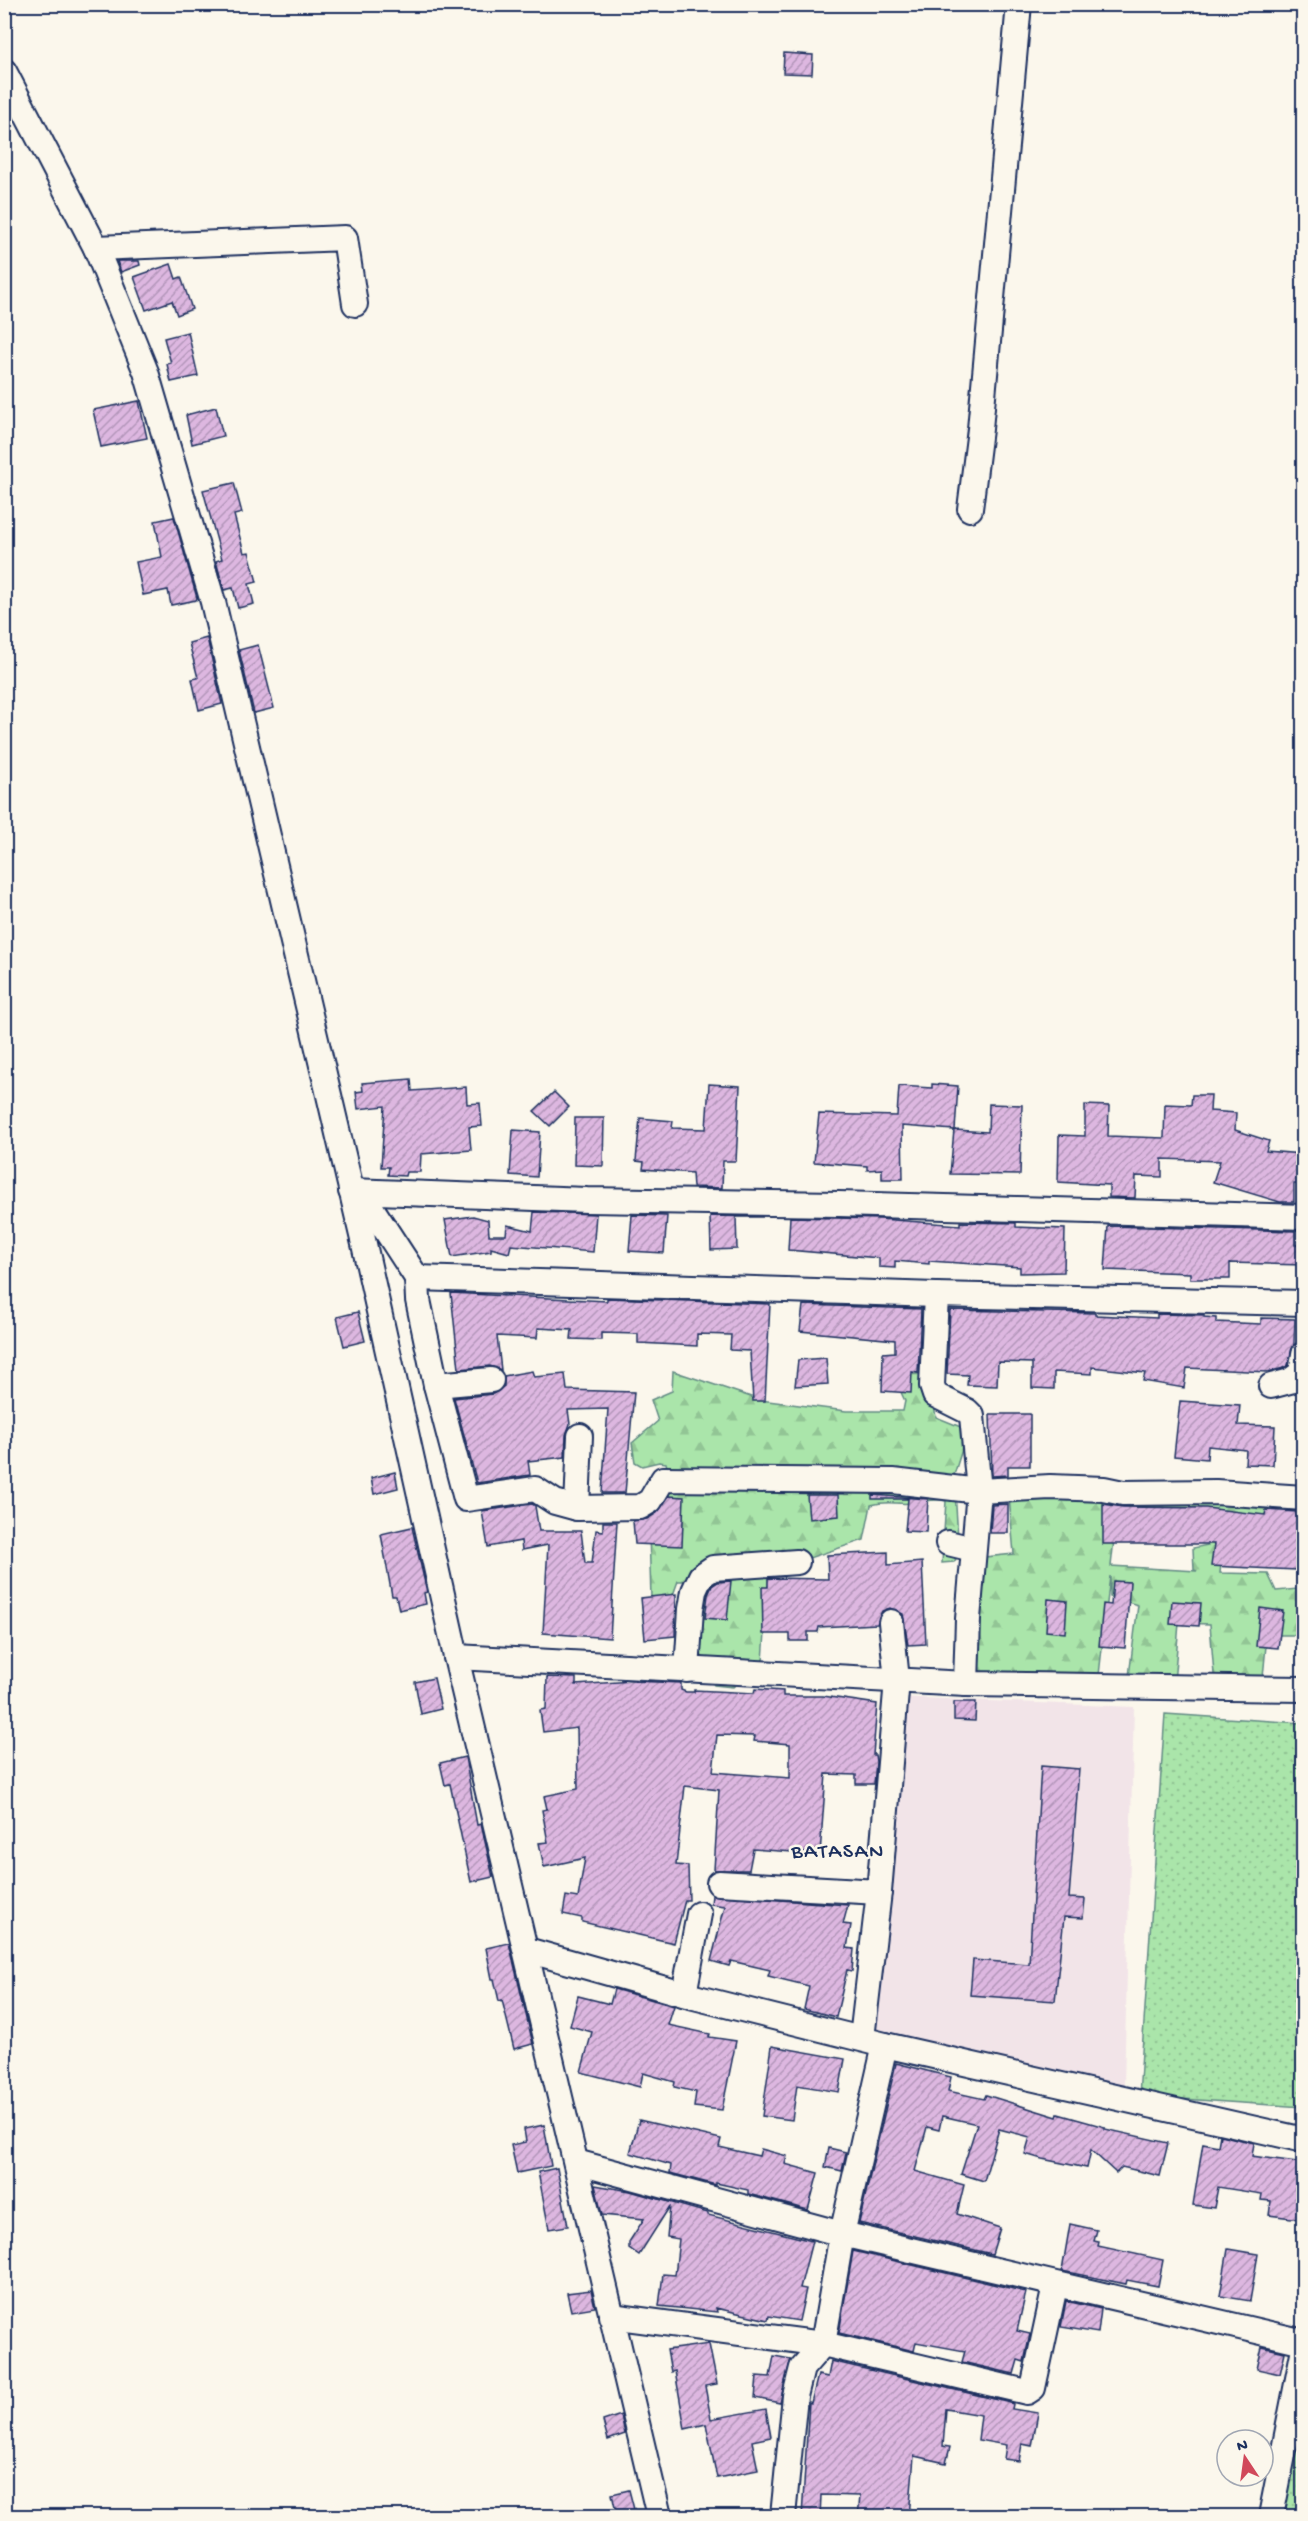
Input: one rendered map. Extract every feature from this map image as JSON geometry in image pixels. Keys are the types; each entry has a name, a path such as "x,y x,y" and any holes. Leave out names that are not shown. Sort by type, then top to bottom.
{"street":[{"path":"970,509 980,429 1019,4"},
{"path":"4,71 96,248 146,372 213,602 356,1191 456,1658 527,1950 659,2517"},
{"path":"96,248 345,238 355,304"},
{"path":"356,1191 587,1200 1304,1217"},
{"path":"356,1191 417,1278 418,1300 436,1385 466,1499 535,1489 555,1502 577,1508 640,1507 650,1501 663,1479 893,1481 979,1491 1050,1487 1104,1489 1123,1493 1216,1492 1304,1498"},
{"path":"417,1278 936,1295 1304,1303"},
{"path":"936,1295 932,1386 935,1395 967,1410 972,1416 979,1491 973,1549 966,1684"},
{"path":"1271,1386 1290,1381 1301,1373 1304,1354"},
{"path":"436,1385 491,1380"},
{"path":"577,1508 580,1436"},
{"path":"948,1543 973,1549"},
{"path":"687,1670 691,1609 694,1591 701,1576 713,1568 797,1562"},
{"path":"783,2517 795,2396 802,2368 823,2344 874,2042 879,1892 897,1680 891,1622"},
{"path":"456,1658 966,1684 1304,1689"},
{"path":"719,1883 879,1892"},
{"path":"684,1994 699,1914"},
{"path":"527,1950 684,1994 874,2042 1304,2140"},
{"path":"576,2162 842,2234 1055,2286 1304,2342"},
{"path":"611,2316 823,2344 1027,2392 1033,2388 1055,2286"},
{"path":"1271,2517 1304,2348"}],"shaded area":[{"path":"898,1697 1134,1707 1124,2086 876,2030"}],"green space":[{"path":"673,1371 760,1400 846,1411 903,1411 905,1401 899,1388 902,1383 911,1375 928,1374 936,1417 968,1430 954,1475 959,1554 954,1562 942,1563 946,1501 871,1505 864,1540 769,1571 763,1662 733,1687 714,1685 702,1660 697,1635 698,1581 678,1581 668,1609 651,1598 649,1532 655,1490 670,1477 666,1463 659,1462 642,1466 635,1462 632,1443 658,1421 651,1400 672,1391"},
{"path":"1122,1491 1287,1496 1284,1524 1225,1526 1220,1573 1268,1574 1276,1591 1298,1589 1300,1635 1267,1635 1262,1688 1215,1687 1210,1624 1179,1623 1174,1683 1128,1684 1138,1605 1110,1597 1110,1576 1099,1675 959,1674 965,1559 1014,1554 1009,1496 1119,1495 1111,1566 1197,1571 1194,1570 1193,1548 1208,1545 1206,1539 1120,1519"},
{"path":"1165,1714 1303,1723 1303,2107 1139,2096"},
{"path":"1299,2422 1303,2423 1303,2516 1284,2516"}],"building":[{"path":"784,53 813,55 812,74 783,73"},
{"path":"117,261 139,261 140,265 121,272"},
{"path":"171,264 176,279 181,277 192,309 177,315 172,301 146,310 134,277"},
{"path":"188,332 198,376 171,382 167,364 171,363 164,338"},
{"path":"139,401 147,438 101,447 93,410"},
{"path":"216,407 223,436 192,444 186,415"},
{"path":"234,483 242,513 234,515 244,553 249,552 257,582 249,584 254,604 238,608 233,588 224,590 216,561 222,559 203,490"},
{"path":"174,517 197,598 171,605 168,590 143,595 136,562 162,557 155,521"},
{"path":"207,638 222,704 199,710 192,679 198,678 189,643"},
{"path":"258,645 274,708 254,713 239,650"},
{"path":"411,1079 412,1091 466,1087 467,1104 480,1103 482,1126 469,1127 471,1150 421,1154 420,1172 406,1172 405,1176 388,1175 389,1167 381,1167 385,1106 358,1109 356,1092 363,1091 362,1083"},
{"path":"709,1084 740,1086 736,1161 723,1161 722,1188 693,1187 692,1173 643,1169 644,1162 636,1161 640,1118 673,1121 672,1128 706,1129"},
{"path":"932,1084 958,1086 955,1130 988,1132 989,1104 1022,1105 1020,1175 950,1174 954,1130 902,1126 903,1179 882,1179 882,1169 867,1170 867,1166 814,1162 819,1114 897,1116 899,1086 932,1088"},
{"path":"554,1092 569,1107 550,1126 534,1111"},
{"path":"1192,1095 1211,1095 1210,1111 1236,1113 1235,1130 1269,1141 1266,1151 1302,1154 1300,1184 1294,1184 1294,1202 1280,1202 1213,1182 1220,1161 1162,1159 1162,1177 1136,1176 1135,1198 1109,1197 1109,1185 1058,1182 1059,1135 1085,1136 1085,1105 1109,1106 1108,1136 1164,1138 1165,1104 1191,1105"},
{"path":"575,1118 604,1118 603,1166 574,1165"},
{"path":"513,1130 540,1132 537,1177 510,1175"},
{"path":"534,1212 596,1214 593,1252 511,1245 509,1253 491,1248 491,1251 452,1257 445,1220 473,1216 488,1220 489,1235 506,1235 507,1225 532,1231"},
{"path":"632,1215 667,1216 664,1253 629,1251"},
{"path":"710,1216 763,1217 736,1217 737,1249 711,1250"},
{"path":"790,1217 880,1219 960,1225 960,1222 1016,1223 1016,1227 1065,1229 1064,1272 1020,1273 1020,1267 929,1261 929,1264 895,1261 895,1268 879,1267 879,1258 788,1250"},
{"path":"1108,1226 1295,1231 1295,1245 1304,1245 1304,1265 1230,1263 1230,1279 1190,1279 1190,1273 1105,1270"},
{"path":"451,1293 607,1301 607,1298 770,1304 765,1401 753,1401 750,1351 730,1350 731,1335 697,1334 697,1346 638,1343 638,1334 601,1333 601,1340 571,1339 572,1330 538,1328 537,1338 497,1336 501,1370 490,1366 459,1369"},
{"path":"803,1305 921,1309 918,1373 912,1372 911,1393 882,1391 883,1353 895,1352 895,1340 800,1331"},
{"path":"950,1310 1095,1313 1095,1315 1157,1318 1157,1314 1204,1315 1204,1317 1216,1318 1216,1322 1261,1324 1261,1318 1295,1319 1294,1344 1288,1365 1284,1368 1267,1372 1187,1368 1184,1388 1143,1381 1145,1373 1092,1367 1092,1374 1054,1372 1054,1389 1032,1388 1032,1363 998,1362 997,1386 967,1385 968,1375 947,1374"},
{"path":"358,1312 365,1341 344,1346 337,1317"},
{"path":"826,1358 828,1384 795,1386 798,1360"},
{"path":"532,1371 534,1377 565,1374 567,1390 634,1392 625,1493 602,1493 608,1409 568,1410 570,1424 566,1435 565,1457 528,1461 530,1475 477,1483 454,1398 493,1394 504,1386 504,1376"},
{"path":"1180,1401 1240,1405 1238,1425 1275,1426 1273,1465 1245,1464 1246,1450 1208,1446 1207,1459 1174,1456"},
{"path":"990,1414 1030,1414 1030,1466 1008,1466 1008,1475 992,1476"},
{"path":"395,1472 398,1488 374,1494 371,1478"},
{"path":"807,1495 838,1495 839,1516 809,1519"},
{"path":"872,1495 928,1499 926,1532 905,1531 908,1499 872,1499"},
{"path":"669,1496 684,1497 682,1546 635,1544 633,1521 647,1519 657,1513"},
{"path":"532,1504 535,1506 539,1531 581,1531 585,1563 592,1563 596,1530 603,1531 603,1522 617,1522 610,1638 543,1633 548,1545 522,1550 521,1541 488,1547 482,1511"},
{"path":"1008,1504 1008,1533 990,1533 992,1505"},
{"path":"1103,1504 1123,1507 1206,1508 1265,1515 1266,1510 1297,1512 1297,1570 1211,1566 1214,1544 1103,1544"},
{"path":"412,1527 427,1592 424,1593 426,1604 399,1610 396,1596 392,1596 381,1534"},
{"path":"888,1552 888,1565 922,1562 926,1644 908,1645 903,1614 890,1608 882,1611 877,1624 819,1627 818,1632 808,1632 808,1641 790,1641 790,1634 763,1634 762,1587 768,1587 768,1578 828,1579 827,1555"},
{"path":"731,1581 727,1620 705,1618 708,1595 712,1586 718,1582"},
{"path":"1113,1581 1130,1582 1125,1648 1099,1646 1103,1604 1111,1605"},
{"path":"676,1594 675,1636 645,1639 641,1598"},
{"path":"1048,1599 1067,1601 1065,1633 1046,1631"},
{"path":"1172,1601 1201,1603 1199,1626 1170,1624"},
{"path":"1260,1608 1283,1611 1278,1648 1256,1646"},
{"path":"547,1677 576,1678 576,1685 632,1681 681,1683 681,1690 686,1692 694,1692 694,1690 754,1693 755,1689 783,1691 783,1696 823,1696 877,1704 873,1755 875,1755 876,1762 874,1784 856,1784 856,1775 826,1774 820,1854 753,1849 749,1870 714,1870 719,1790 685,1786 676,1865 688,1866 689,1900 685,1900 674,1943 582,1922 582,1918 563,1914 566,1896 578,1898 585,1858 544,1867 539,1843 548,1842 542,1810 547,1809 544,1796 578,1789 577,1728 543,1732 540,1710 546,1709","holes":["717,1735 755,1736 754,1741 790,1744 790,1778 713,1772"]},
{"path":"434,1678 441,1709 421,1714 415,1682"},
{"path":"954,1702 976,1702 975,1721 954,1720"},
{"path":"465,1757 477,1825 481,1824 493,1877 471,1882 450,1784 445,1785 440,1763"},
{"path":"1041,1766 1079,1769 1069,1898 1085,1899 1083,1918 1064,1917 1055,2001 970,1995 973,1960 1029,1964"},
{"path":"712,1895 848,1905 843,1924 851,1925 847,1948 854,1949 852,1971 847,1970 836,2017 804,2009 809,1986 768,1976 770,1970 731,1961 729,1966 711,1961 725,1906 711,1904"},
{"path":"509,1943 533,2044 514,2049 502,2000 499,2001 494,1979 492,1979 486,1948"},
{"path":"614,1989 674,2006 668,2025 710,2034 709,2037 736,2041 722,2110 694,2107 696,2092 674,2087 675,2082 643,2073 640,2087 581,2072 592,2032 570,2026 578,1996 610,2004"},
{"path":"772,2046 845,2059 839,2092 797,2085 792,2120 762,2116"},
{"path":"896,2063 951,2077 948,2091 984,2099 986,2095 1057,2117 1058,2114 1105,2127 1105,2129 1168,2143 1160,2176 1122,2167 1116,2173 1091,2150 1087,2168 1042,2159 1025,2154 1030,2137 999,2129 984,2181 961,2174 977,2124 942,2116 939,2130 927,2127 915,2171 964,2185 957,2214 1000,2228 992,2254 859,2223"},
{"path":"639,2120 721,2139 719,2147 759,2156 761,2149 787,2156 785,2164 818,2173 808,2210 748,2194 748,2190 716,2183 716,2185 670,2173 671,2165 630,2153"},
{"path":"544,2125 551,2166 517,2173 511,2145 526,2142 524,2129"},
{"path":"1220,2135 1254,2143 1252,2156 1304,2163 1299,2219 1269,2215 1271,2201 1261,2200 1262,2194 1218,2187 1214,2208 1193,2205 1203,2143 1218,2146"},
{"path":"829,2148 846,2152 842,2171 825,2167"},
{"path":"557,2168 568,2226 549,2229 538,2172"},
{"path":"595,2185 630,2191 708,2213 708,2215 812,2241 800,2288 806,2289 799,2321 769,2316 768,2320 716,2308 717,2312 659,2306 663,2274 675,2275 679,2239 667,2237 670,2206 639,2255 629,2248 629,2242 644,2219 602,2215"},
{"path":"1070,2224 1097,2230 1094,2241 1099,2242 1098,2246 1163,2260 1158,2286 1127,2280 1126,2284 1062,2271"},
{"path":"1228,2249 1258,2254 1250,2301 1220,2296"},
{"path":"853,2251 1026,2292 1017,2331 1030,2334 1024,2362 1018,2360 1014,2374 962,2362 965,2351 916,2342 914,2351 839,2333"},
{"path":"591,2290 595,2307 571,2311 567,2293"},
{"path":"1066,2301 1101,2309 1098,2333 1061,2327"},
{"path":"709,2344 717,2384 705,2386 711,2419 766,2409 771,2437 752,2441 758,2470 717,2478 706,2424 685,2429 675,2371 671,2372 667,2350"},
{"path":"1262,2347 1285,2352 1280,2374 1257,2369"},
{"path":"774,2356 791,2359 780,2403 755,2398 757,2376 770,2377"},
{"path":"831,2361 1007,2402 1013,2404 1012,2409 1038,2413 1032,2446 1022,2444 1019,2461 1004,2459 1006,2445 978,2440 981,2415 946,2409 943,2446 950,2447 946,2463 914,2456 909,2517 858,2517 860,2496 821,2495 820,2517 802,2517 809,2402 811,2403 818,2375 828,2377"},
{"path":"621,2415 625,2434 608,2440 603,2421"},
{"path":"629,2490 636,2517 617,2517 612,2494"}],"district":[{"name":"BATASAN","path":"838,1853"}]}
